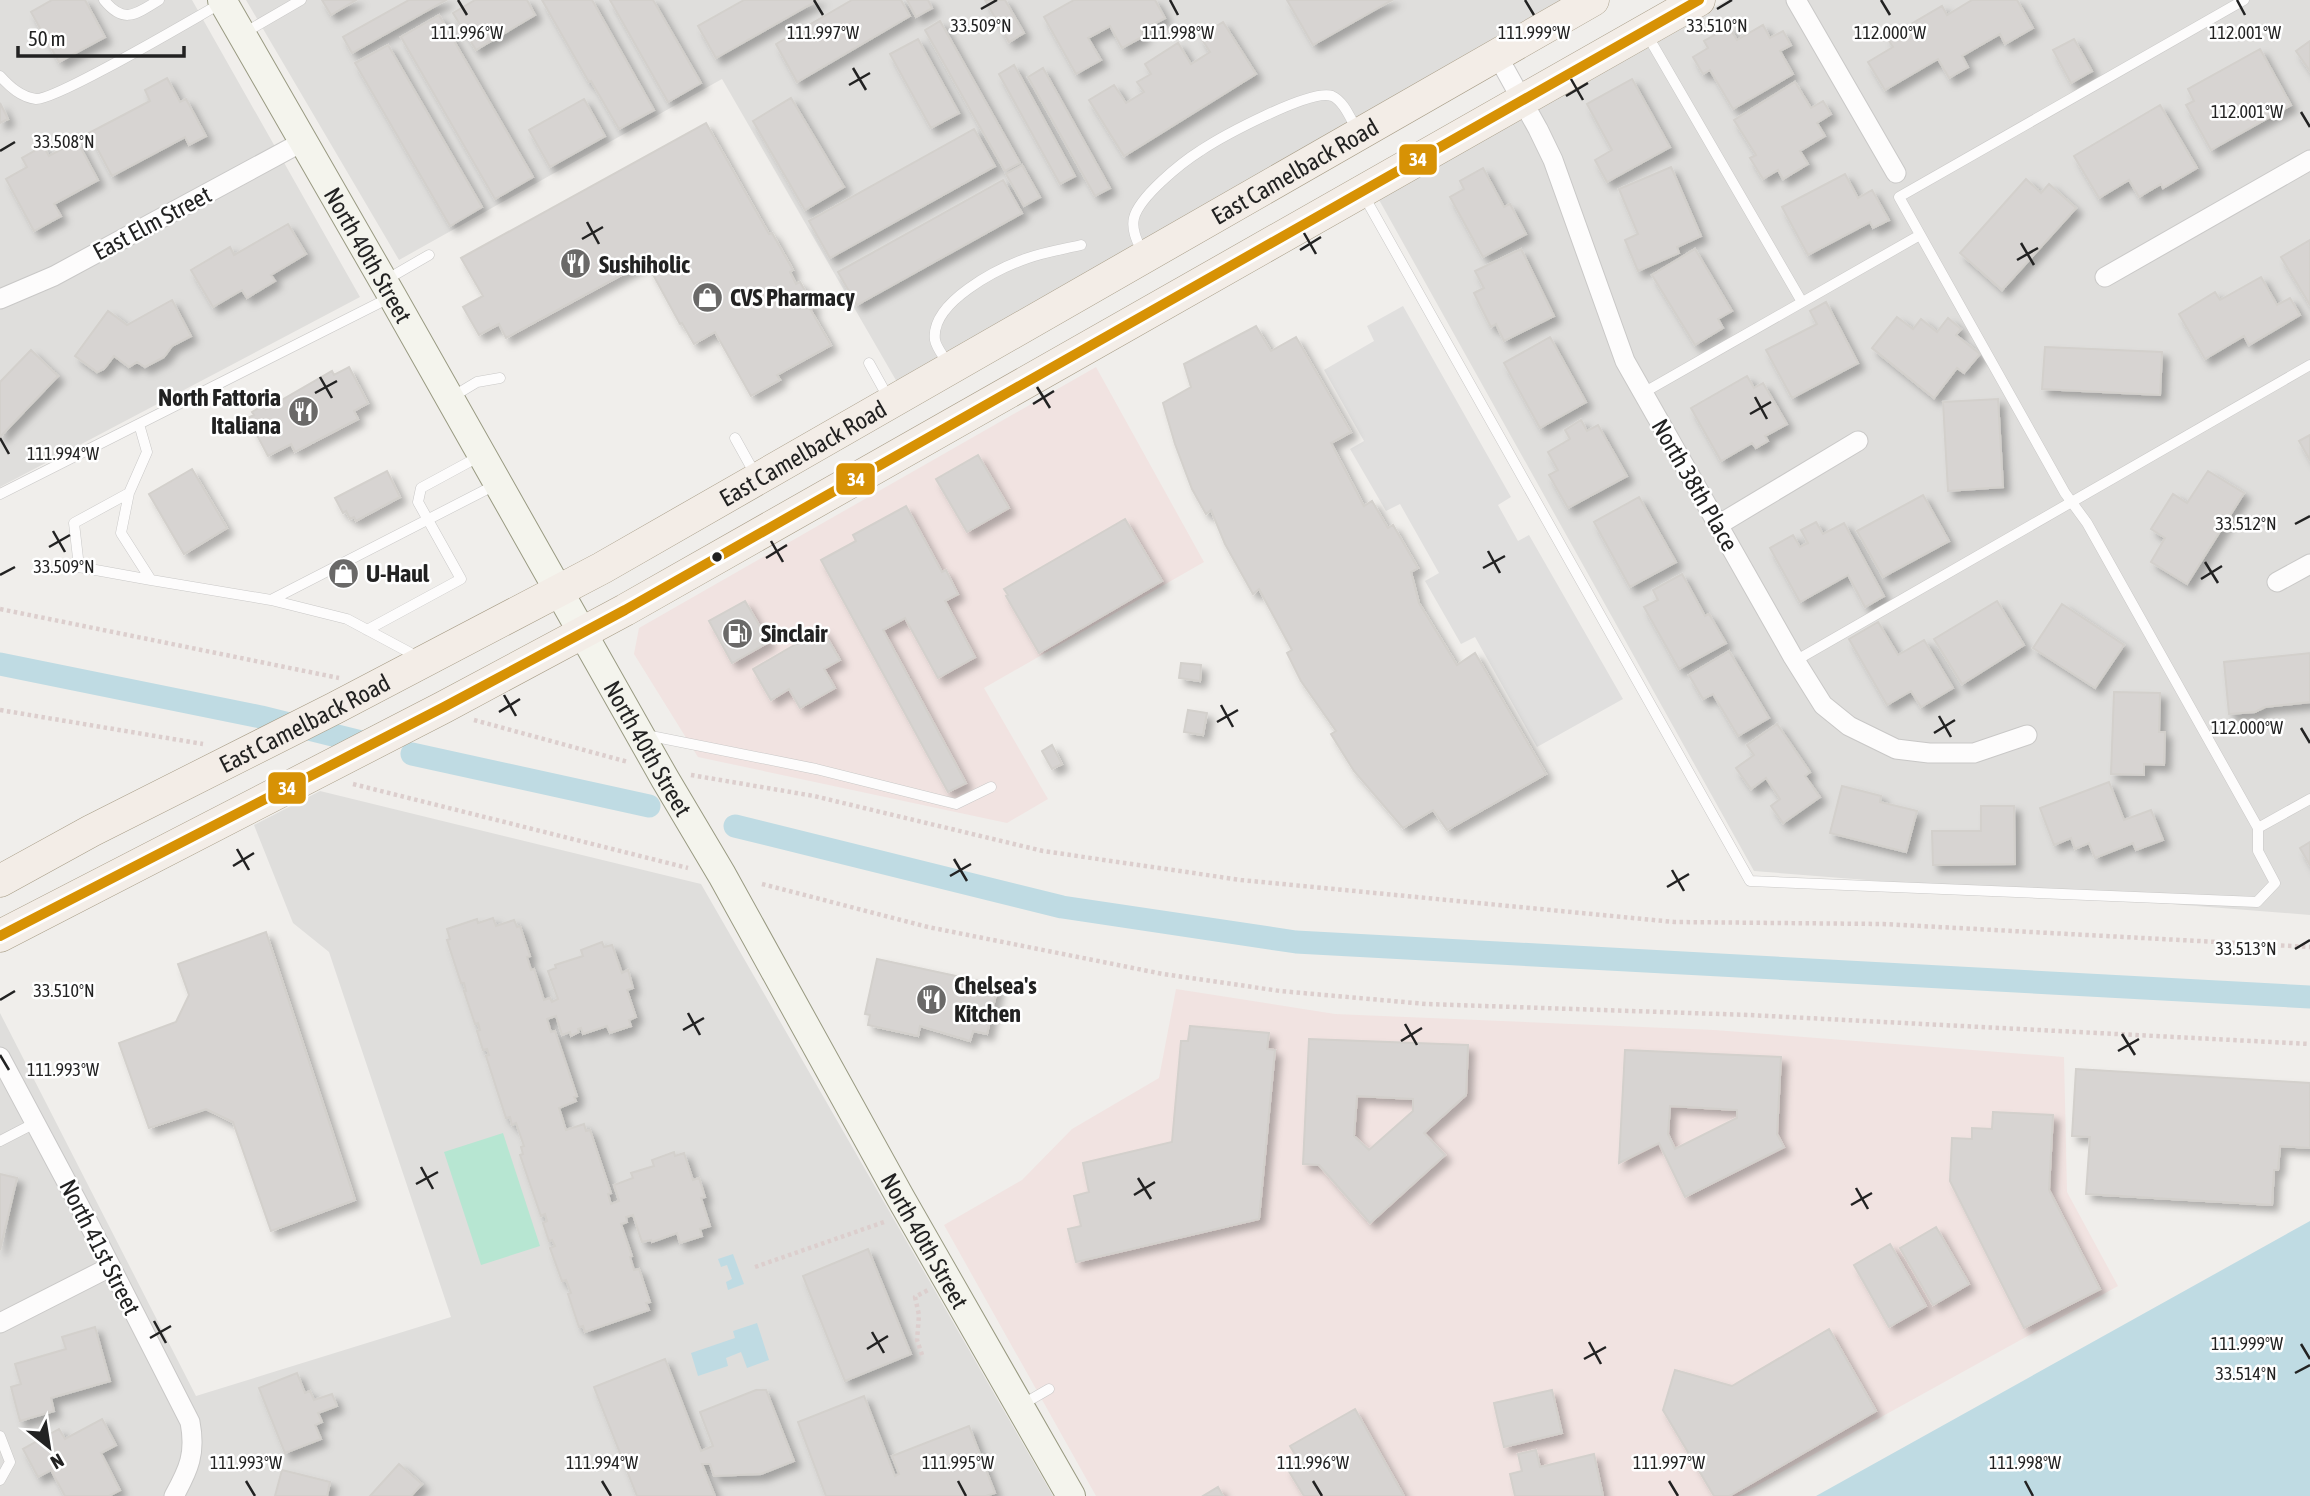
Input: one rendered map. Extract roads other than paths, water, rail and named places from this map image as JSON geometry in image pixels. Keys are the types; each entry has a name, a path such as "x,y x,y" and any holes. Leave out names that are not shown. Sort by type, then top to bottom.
{"main road":[{"name":"East Camelback Road","path":"0,881 91,831 254,749 339,693 424,661 558,591 1593,0"},
{"name":"East Camelback Road","path":"0,936 342,771 414,723 583,633 1699,0"},
{"name":"North 40th Street","path":"223,1 665,779 716,863 900,1197 1071,1496"},
{"path":"1102,280 1124,326"}],"street":[{"path":"1796,0 1896,173"},
{"name":"North 38th Place","path":"1497,55 1553,160 1625,361 1823,705 1849,726 1896,749 1929,753 1974,752 2027,735"},
{"name":"East Elm Street","path":"0,299 54,276 302,142"},
{"path":"2105,277 2310,160"},
{"path":"1717,525 1858,441"},
{"path":"2277,582 2310,564"},
{"name":"North 41st Street","path":"0,1057 190,1422 193,1440 191,1461 173,1496"},
{"path":"0,1324 110,1267"}],"lane":[{"path":"104,0 119,15 127,16 159,0"},
{"path":"241,34 301,0"},
{"path":"1362,191 1750,881 2257,902 2275,883 2258,851 2258,828 2087,523 2072,502 1899,197 2244,0"},
{"path":"0,76 13,91 37,99 68,88 223,1"},
{"path":"1645,31 1802,302"},
{"path":"1144,257 1133,221 1139,205 1200,151 1292,103 1321,96 1332,96 1340,103 1359,134"},
{"path":"1643,393 1920,235"},
{"path":"950,368 935,341 937,324 954,299 994,273 1029,258 1081,245"},
{"path":"0,494 139,424 388,289 429,255"},
{"path":"869,363 891,402"},
{"path":"1796,661 2310,365"},
{"path":"450,398 477,382 500,378"},
{"path":"139,424 147,452 129,493 121,533 151,580"},
{"path":"735,438 757,478"},
{"path":"367,630 461,579 418,502 421,488 482,456"},
{"path":"271,600 498,483"},
{"path":"129,493 74,523 79,567 271,600 347,619 424,661"},
{"path":"639,733 816,769 956,804 991,787"},
{"path":"2258,828 2310,799"},
{"path":"0,1141 35,1123"},
{"path":"1019,1406 1049,1389"},
{"path":"0,1436 10,1462 0,1480"}],"water":[{"path":"2310,1221 2310,1496 1816,1496"},
{"path":"733,1254 744,1284 728,1290 726,1282 732,1279 727,1265 721,1267 718,1259"},
{"path":"757,1323 769,1360 747,1368 741,1352 726,1358 728,1366 698,1376 691,1353 735,1338 733,1331"}],"waterway":[{"path":"0,664 261,717 377,746"},
{"path":"412,754 649,806"},
{"path":"735,826 1062,907 1296,942 2310,997"}],"place":[{"name":"Sushiholic","path":"576,264"},
{"name":"CVS Pharmacy","path":"707,297"},
{"name":"North Fattoria Italiana","path":"304,411"},
{"name":"U-Haul","path":"343,573"},
{"name":"Sinclair","path":"738,633"},
{"name":"Chelsea's Kitchen","path":"931,999"}]}
